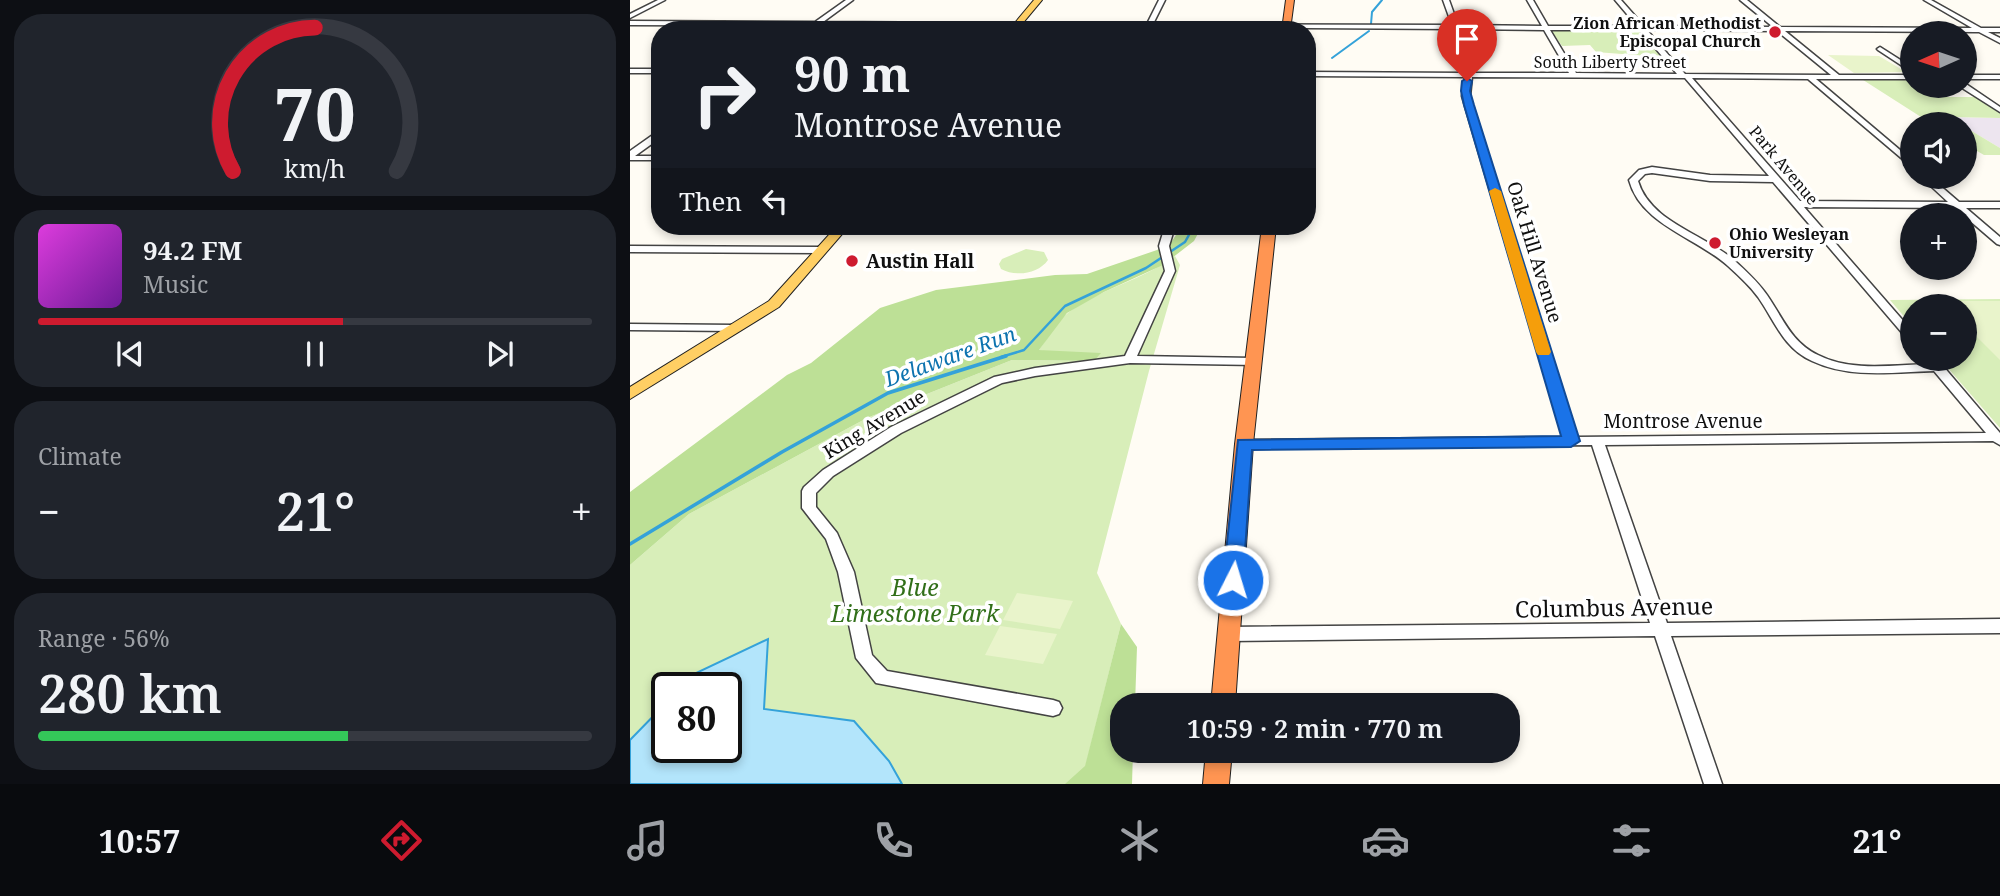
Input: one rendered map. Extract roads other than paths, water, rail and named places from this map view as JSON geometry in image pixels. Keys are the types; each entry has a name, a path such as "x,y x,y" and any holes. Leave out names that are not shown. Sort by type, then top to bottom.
{"highway":[{"path":"1288,21 1290,0"},
{"path":"1224,693 1244,444 1268,235"},
{"path":"1216,784 1218,763"}],"main road":[{"path":"1020,21 1038,0"},
{"path":"630,394 774,304 835,235"}],"street":[{"path":"630,16 662,0"},
{"path":"820,21 850,0"},
{"path":"1151,21 1162,0"},
{"name":"Oak Hill Avenue","path":"1446,0 1470,75 1466,96 1571,441"},
{"path":"1530,0 1574,76"},
{"name":"Park Avenue","path":"1618,0 1900,324"},
{"path":"1743,0 1837,76"},
{"path":"1756,0 1793,29"},
{"path":"1927,0 2000,41"},
{"path":"630,4 654,4"},
{"path":"630,23 651,23"},
{"path":"1316,28 2000,30"},
{"path":"1880,49 1900,62"},
{"path":"630,71 651,71"},
{"name":"South Liberty Street","path":"1316,74 1900,77"},
{"path":"1810,76 1900,155"},
{"path":"1978,77 2000,77"},
{"path":"1978,96 2000,110"},
{"path":"630,156 651,141"},
{"path":"630,156 651,157"},
{"path":"1776,180 1710,178 1652,170 1642,172 1633,180 1639,197 1650,210 1717,251 1745,275 1761,295 1786,338 1804,353 1831,364 1858,368 1900,365"},
{"path":"1939,189 1955,203"},
{"path":"1797,204 1900,205"},
{"path":"1977,206 2000,205"},
{"path":"1977,222 2000,242"},
{"path":"1130,359 1170,271 1170,262 1163,249 1165,235"},
{"path":"630,249 822,250"},
{"path":"630,327 736,328"},
{"name":"King Avenue","path":"1054,708 882,678 864,658 846,572 832,537 809,508 809,491 828,473 895,430 984,385 1035,372 1130,359 1253,362"},
{"path":"1941,371 1999,439"},
{"name":"Montrose Avenue","path":"1244,444 1999,439"},
{"path":"1597,441 1713,784"},
{"name":"Columbus Avenue","path":"1228,634 2000,626"}],"water":[{"path":"768,639 764,709 854,721 889,761 902,784 630,784 630,740 651,718 651,763 742,763 742,672 698,672"}],"waterway":[{"name":"Delaware Run","path":"1371,24 1372,12 1382,0"},
{"name":"Delaware Run","path":"1332,58 1369,31"},
{"name":"Delaware Run","path":"1001,357 1024,350 1065,306 1146,268 1185,242 1189,235"},
{"name":"Delaware Run","path":"630,544 782,452 888,393 1006,356"}],"place":[{"name":"Zion African Methodist Episcopal Church","path":"1775,32"},
{"name":"Ohio Wesleyan University","path":"1715,243"},
{"name":"Austin Hall","path":"852,261"}],"park label":[{"name":"Blue Limestone Park","path":"915,600"}]}
